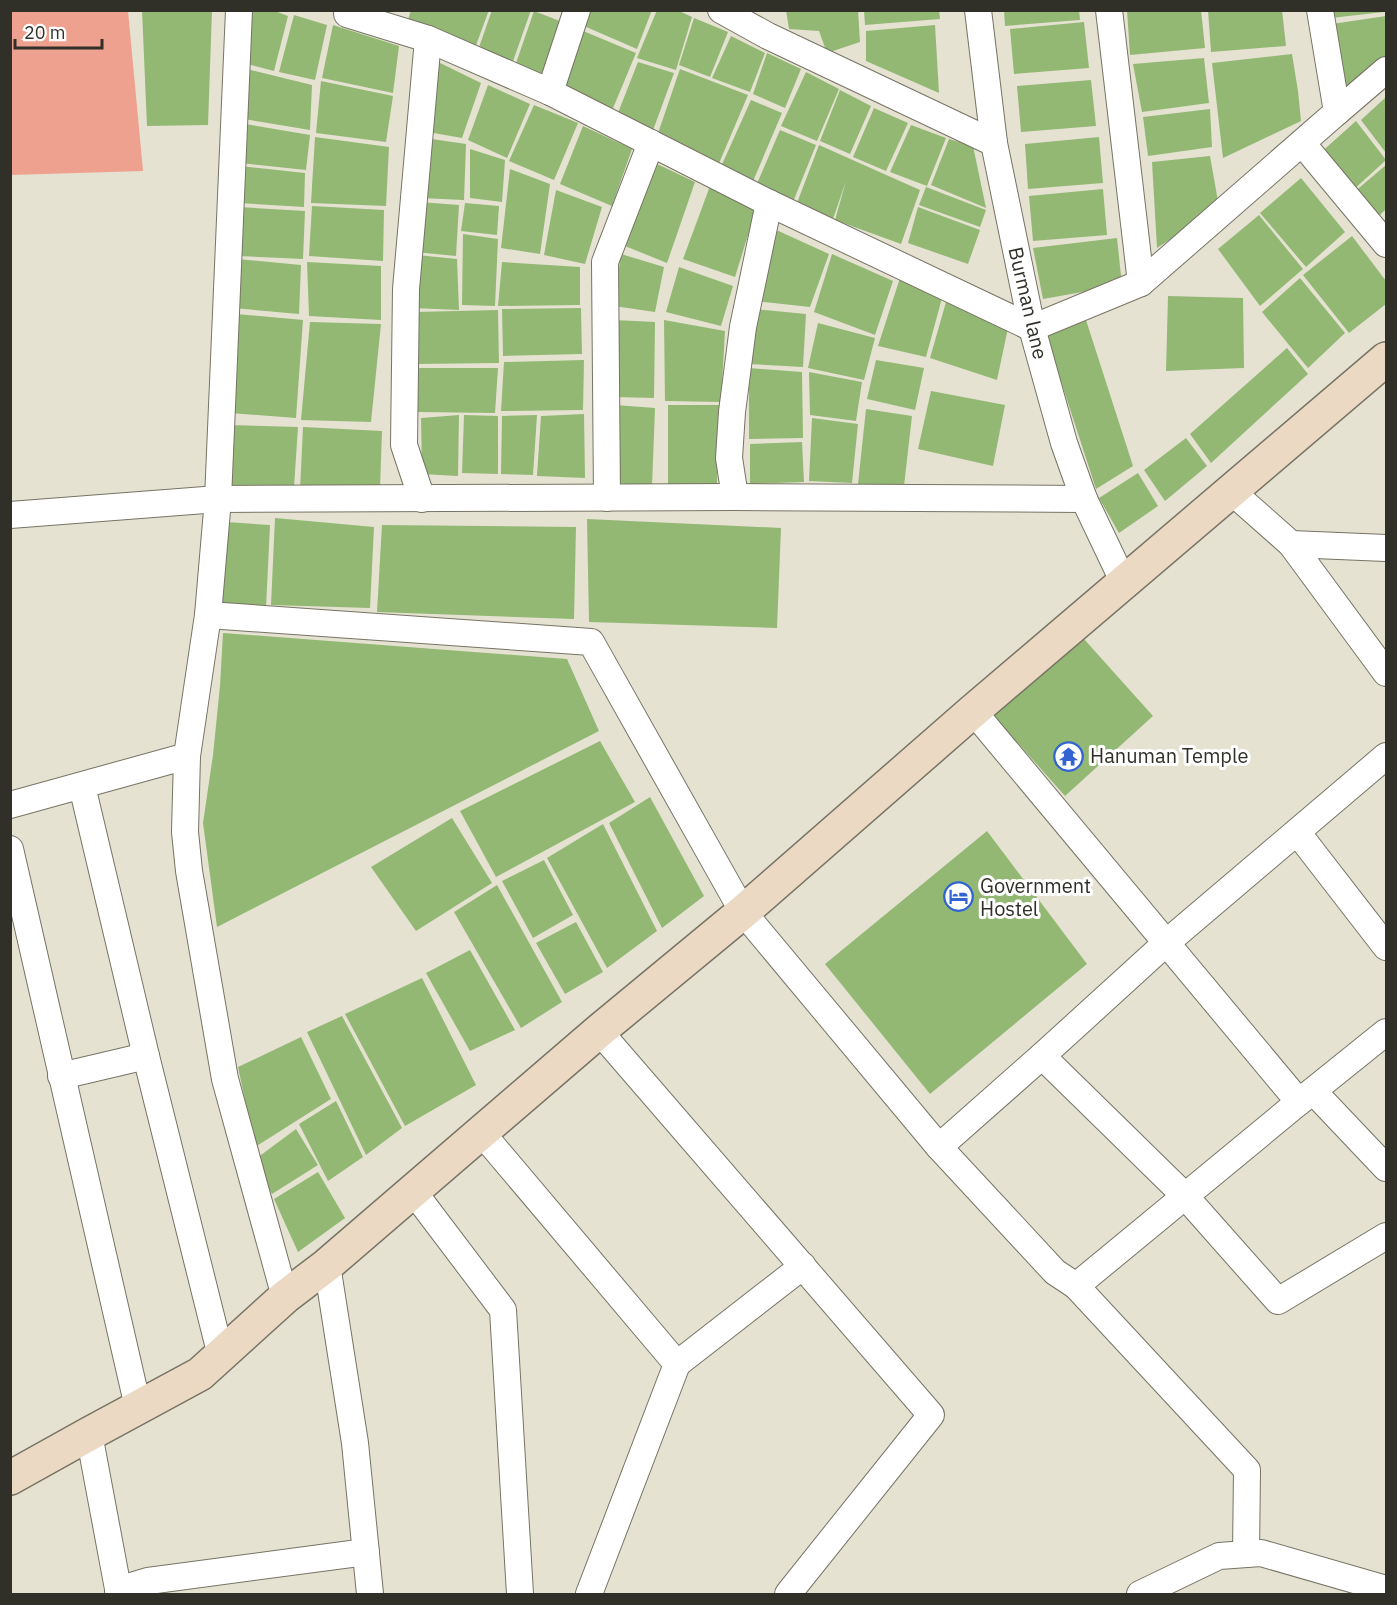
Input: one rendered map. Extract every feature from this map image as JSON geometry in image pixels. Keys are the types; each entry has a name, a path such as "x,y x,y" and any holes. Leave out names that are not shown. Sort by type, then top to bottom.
{"main road":[{"path":"11,1478 200,1374 285,1297 327,1265 599,1031 743,912 973,711 1386,359"}],"street":[{"path":"240,10 218,500 208,615 187,756 185,832 189,871 225,1079 285,1297"},
{"path":"550,92 578,10"},
{"path":"721,10 768,36 994,143"},
{"path":"765,10 768,36"},
{"name":"Burman lane","path":"978,10 994,143 1032,328 1064,443 1084,499 1124,583"},
{"path":"1109,10 1141,283"},
{"path":"1320,10 1337,112"},
{"path":"342,12 429,39 550,92 769,202 1032,328 1141,283 1386,69"},
{"path":"422,499 404,445 406,289 429,39"},
{"path":"607,498 605,262 651,143"},
{"path":"1302,143 1386,244"},
{"path":"735,497 729,458 732,411 743,327 769,202"},
{"path":"1231,491 1291,544 1386,673"},
{"path":"10,515 218,500 735,497 1084,499"},
{"path":"1291,544 1386,548"},
{"path":"208,615 591,642 743,912 939,1147 1055,1272 1076,1286 1247,1470 1246,1554"},
{"path":"973,711 1166,943 1306,1097 1386,1168"},
{"path":"10,805 187,756"},
{"path":"939,1147 1166,943 1386,756"},
{"path":"82,786 221,1356"},
{"path":"1297,832 1386,947"},
{"path":"10,849 138,1407"},
{"path":"599,1031 931,1415 788,1594"},
{"path":"1076,1286 1386,1032"},
{"path":"61,1076 146,1056"},
{"path":"1042,1056 1185,1196 1278,1302 1386,1236"},
{"path":"481,1132 677,1364"},
{"path":"413,1191 503,1310 520,1594"},
{"path":"327,1265 355,1443 370,1594"},
{"path":"589,1594 677,1364 803,1266"},
{"path":"88,1434 119,1592 148,1581 366,1552"},
{"path":"1140,1594 1219,1556 1261,1553 1386,1588"}],"shaded area":[{"path":"10,11 128,11 143,171 11,175"}],"building":[{"path":"142,10 212,10 208,125 147,126"},
{"path":"250,10 272,10 288,16 274,71 243,63"},
{"path":"411,10 489,10 475,48 408,20"},
{"path":"492,10 531,10 511,67 477,53"},
{"path":"581,10 652,10 637,49 577,23"},
{"path":"657,10 677,10 692,17 676,70 637,58"},
{"path":"786,10 858,10 860,42 827,53 819,31 789,29"},
{"path":"864,10 939,10 940,19 865,25"},
{"path":"1004,10 1079,10 1080,20 1005,26"},
{"path":"1127,10 1201,10 1205,48 1130,55"},
{"path":"1208,10 1282,10 1286,46 1211,52"},
{"path":"1330,10 1384,10 1384,12 1331,18"},
{"path":"534,11 565,23 548,77 515,66"},
{"path":"294,15 327,25 315,80 279,72"},
{"path":"1386,16 1386,57 1343,93 1332,24"},
{"path":"694,18 728,32 710,77 679,65"},
{"path":"1084,22 1089,68 1014,74 1010,29"},
{"path":"333,25 399,46 393,93 322,78"},
{"path":"935,25 939,93 866,61 866,31"},
{"path":"576,28 636,53 611,113 554,89"},
{"path":"731,36 765,53 750,92 712,78"},
{"path":"767,53 801,69 785,108 753,94"},
{"path":"1292,54 1301,121 1223,158 1212,63"},
{"path":"1204,58 1209,103 1142,112 1133,64"},
{"path":"434,60 481,83 462,138 428,132"},
{"path":"638,62 674,73 652,133 616,118"},
{"path":"247,69 312,85 310,130 244,119"},
{"path":"680,69 748,95 717,168 656,139"},
{"path":"806,72 839,89 817,141 781,126"},
{"path":"1091,80 1096,126 1021,132 1017,86"},
{"path":"321,81 393,96 386,142 316,133"},
{"path":"488,85 530,104 507,158 468,140"},
{"path":"840,90 871,106 850,154 820,141"},
{"path":"1386,97 1386,153 1361,120"},
{"path":"751,100 782,113 751,186 719,171"},
{"path":"534,105 578,123 554,180 509,161"},
{"path":"874,108 908,123 886,171 853,157"},
{"path":"1210,109 1212,147 1148,156 1143,117"},
{"path":"1356,121 1386,160 1351,192 1318,155"},
{"path":"245,124 310,135 306,170 240,163"},
{"path":"911,125 946,138 927,186 890,172"},
{"path":"583,126 632,149 612,206 560,184"},
{"path":"780,130 816,145 793,202 756,186"},
{"path":"315,137 389,147 386,206 311,203"},
{"path":"1099,137 1103,183 1028,189 1025,144"},
{"path":"425,138 466,144 464,200 420,198"},
{"path":"949,139 973,146 986,208 931,185"},
{"path":"819,145 920,190 901,244 835,220 846,181 833,219 797,203"},
{"path":"470,149 505,160 502,202 470,198"},
{"path":"1210,156 1219,207 1157,248 1152,162"},
{"path":"655,163 695,182 667,263 620,244"},
{"path":"1386,165 1386,209 1376,219 1353,193"},
{"path":"240,166 305,173 304,207 239,203"},
{"path":"510,169 550,184 540,254 501,248"},
{"path":"1301,178 1345,232 1306,267 1260,213"},
{"path":"710,186 756,209 735,277 683,259"},
{"path":"926,187 986,210 980,227 919,205"},
{"path":"1103,189 1107,235 1033,241 1029,196"},
{"path":"556,190 602,207 585,264 544,255"},
{"path":"420,202 459,205 456,256 415,252"},
{"path":"465,203 499,206 497,235 461,231"},
{"path":"312,206 384,210 383,261 309,256"},
{"path":"239,207 305,211 303,259 238,256"},
{"path":"918,207 980,230 968,264 908,243"},
{"path":"1259,215 1303,269 1260,306 1218,249"},
{"path":"772,228 829,254 810,307 755,301"},
{"path":"463,234 498,239 495,306 462,305"},
{"path":"1352,236 1386,281 1386,304 1349,333 1303,275"},
{"path":"1117,238 1122,285 1043,299 1033,248"},
{"path":"621,254 664,267 655,312 614,306"},
{"path":"832,254 893,281 875,335 814,312"},
{"path":"417,255 457,259 459,310 413,308"},
{"path":"237,259 301,265 299,314 233,308"},
{"path":"307,262 381,266 381,320 309,316"},
{"path":"502,262 580,267 580,305 498,306"},
{"path":"679,267 733,286 721,326 666,312"},
{"path":"900,278 942,298 926,357 878,346"},
{"path":"1300,278 1345,333 1308,368 1262,312"},
{"path":"1168,296 1243,298 1244,368 1166,371"},
{"path":"946,302 1008,328 997,380 930,358"},
{"path":"581,308 582,354 503,356 502,309"},
{"path":"755,309 806,314 803,367 748,364"},
{"path":"498,310 499,363 416,364 415,312"},
{"path":"236,314 303,320 296,418 230,413"},
{"path":"1085,317 1133,466 1096,489 1045,332"},
{"path":"614,320 655,322 654,398 615,397"},
{"path":"664,320 725,331 721,402 665,401"},
{"path":"310,322 381,324 371,422 301,420"},
{"path":"818,323 875,338 864,380 808,368"},
{"path":"1287,348 1308,374 1211,463 1190,434"},
{"path":"584,360 583,410 501,411 504,362"},
{"path":"876,360 924,368 915,410 867,399"},
{"path":"416,368 498,368 495,413 418,412"},
{"path":"749,368 802,372 803,438 749,439"},
{"path":"809,372 862,382 856,421 810,415"},
{"path":"931,391 1005,405 993,466 918,449"},
{"path":"615,405 655,408 652,486 612,483"},
{"path":"668,405 719,405 717,486 668,486"},
{"path":"866,409 912,416 904,486 858,484"},
{"path":"584,414 585,478 537,476 541,416"},
{"path":"459,415 458,476 422,474 421,418"},
{"path":"464,415 498,416 498,474 462,473"},
{"path":"537,415 533,475 501,474 502,416"},
{"path":"812,418 858,424 852,483 809,481"},
{"path":"229,425 298,427 294,487 226,488"},
{"path":"303,427 382,431 380,489 300,490"},
{"path":"1186,438 1207,466 1165,501 1144,470"},
{"path":"802,442 804,482 750,484 750,444"},
{"path":"1138,473 1158,506 1119,533 1099,498"},
{"path":"275,518 374,527 370,608 271,605"},
{"path":"587,519 781,528 777,628 589,622"},
{"path":"226,522 270,525 266,608 221,602"},
{"path":"382,525 576,527 574,619 377,612"},
{"path":"223,633 567,659 599,731 217,927 203,823 213,755"},
{"name":"Hanuman Temple","path":"1084,639 1153,716 1065,796 992,714"},
{"path":"600,741 635,802 496,877 460,811"},
{"path":"650,797 704,896 662,928 609,823"},
{"path":"452,818 492,883 416,931 371,867"},
{"path":"603,824 657,931 607,968 547,858"},
{"path":"987,831 1087,964 930,1094 825,964"},
{"path":"544,860 573,915 533,938 502,881"},
{"path":"497,885 562,1002 521,1028 454,912"},
{"path":"576,922 603,972 565,994 536,943"},
{"path":"470,950 515,1030 470,1051 426,973"},
{"path":"422,978 476,1085 405,1126 345,1014"},
{"path":"342,1016 402,1128 366,1155 307,1032"},
{"path":"301,1037 331,1099 255,1147 238,1067"},
{"path":"336,1101 363,1157 328,1181 299,1124"},
{"path":"296,1129 318,1165 272,1194 253,1161"},
{"path":"318,1172 345,1218 298,1252 274,1199"}],"place":[{"name":"Hanuman Temple","path":"1069,756"},
{"name":"Government Hostel","path":"959,897"}]}
